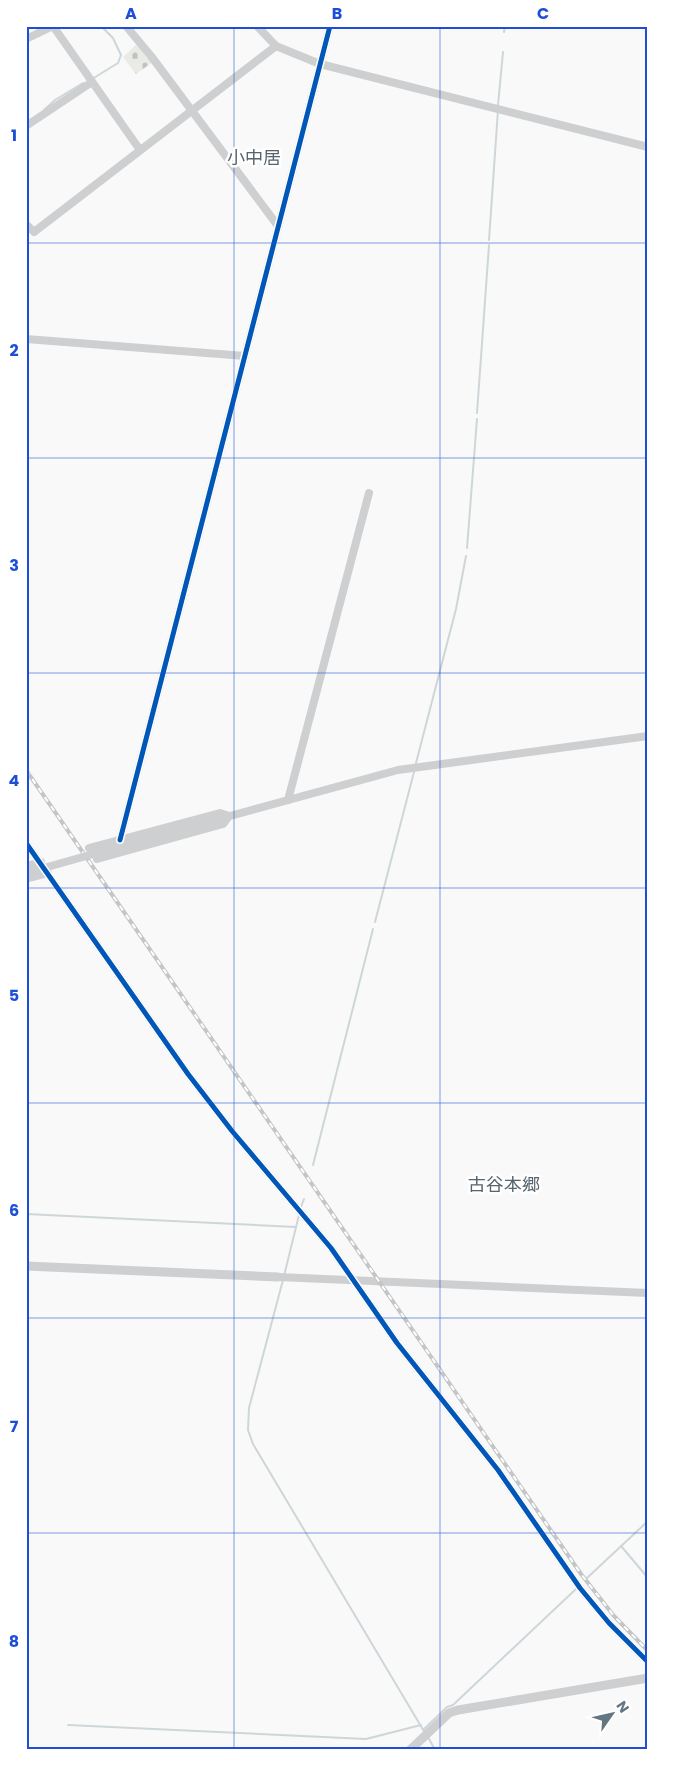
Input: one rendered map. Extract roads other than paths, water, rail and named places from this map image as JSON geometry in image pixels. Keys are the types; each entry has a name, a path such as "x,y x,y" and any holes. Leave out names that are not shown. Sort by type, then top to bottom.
{"street":[{"path":"26,39 53,26 140,150"},
{"path":"126,26 151,56 278,226"},
{"path":"257,26 276,46 320,64 648,147"},
{"path":"120,840 330,26"},
{"path":"26,224 34,232 276,46"},
{"path":"26,126 92,82"},
{"path":"26,339 245,356"},
{"path":"288,800 369,493"},
{"path":"26,872 403,769 648,736"},
{"path":"89,848 220,813 229,816"},
{"path":"97,859 223,824 229,816"},
{"path":"26,843 188,1074 232,1131 332,1248 402,1350 498,1470 580,1588 609,1623 648,1662"},
{"path":"26,866 41,862"},
{"path":"26,879 48,873"},
{"path":"26,1266 648,1293"},
{"path":"410,1750 449,1713 458,1710 648,1678"}],"waterway":[{"path":"92,79 118,63 121,55 113,38 101,26"},
{"path":"504,32 505,26"},
{"path":"498,105 503,52"},
{"path":"44,110 55,100 83,83"},
{"path":"489,240 498,110"},
{"path":"477,413 489,245"},
{"path":"467,548 477,419"},
{"path":"416,763 456,609 466,556"},
{"path":"375,922 414,772"},
{"path":"313,1165 373,929"},
{"path":"301,1207 304,1199"},
{"path":"26,1214 296,1227"},
{"path":"284,1276 299,1215"},
{"path":"283,1280 249,1408 248,1430 253,1444 425,1733"},
{"path":"587,1578 648,1521"},
{"path":"621,1546 648,1578"},
{"path":"424,1729 447,1707 453,1705 576,1589"},
{"path":"68,1725 366,1739 421,1725"},
{"path":"428,1737 435,1750"}],"railway":[{"path":"26,770 581,1574 614,1616 648,1651"}],"district":[{"name":"小中居","path":"254,157"},
{"name":"古谷本郷","path":"504,1184"}]}
